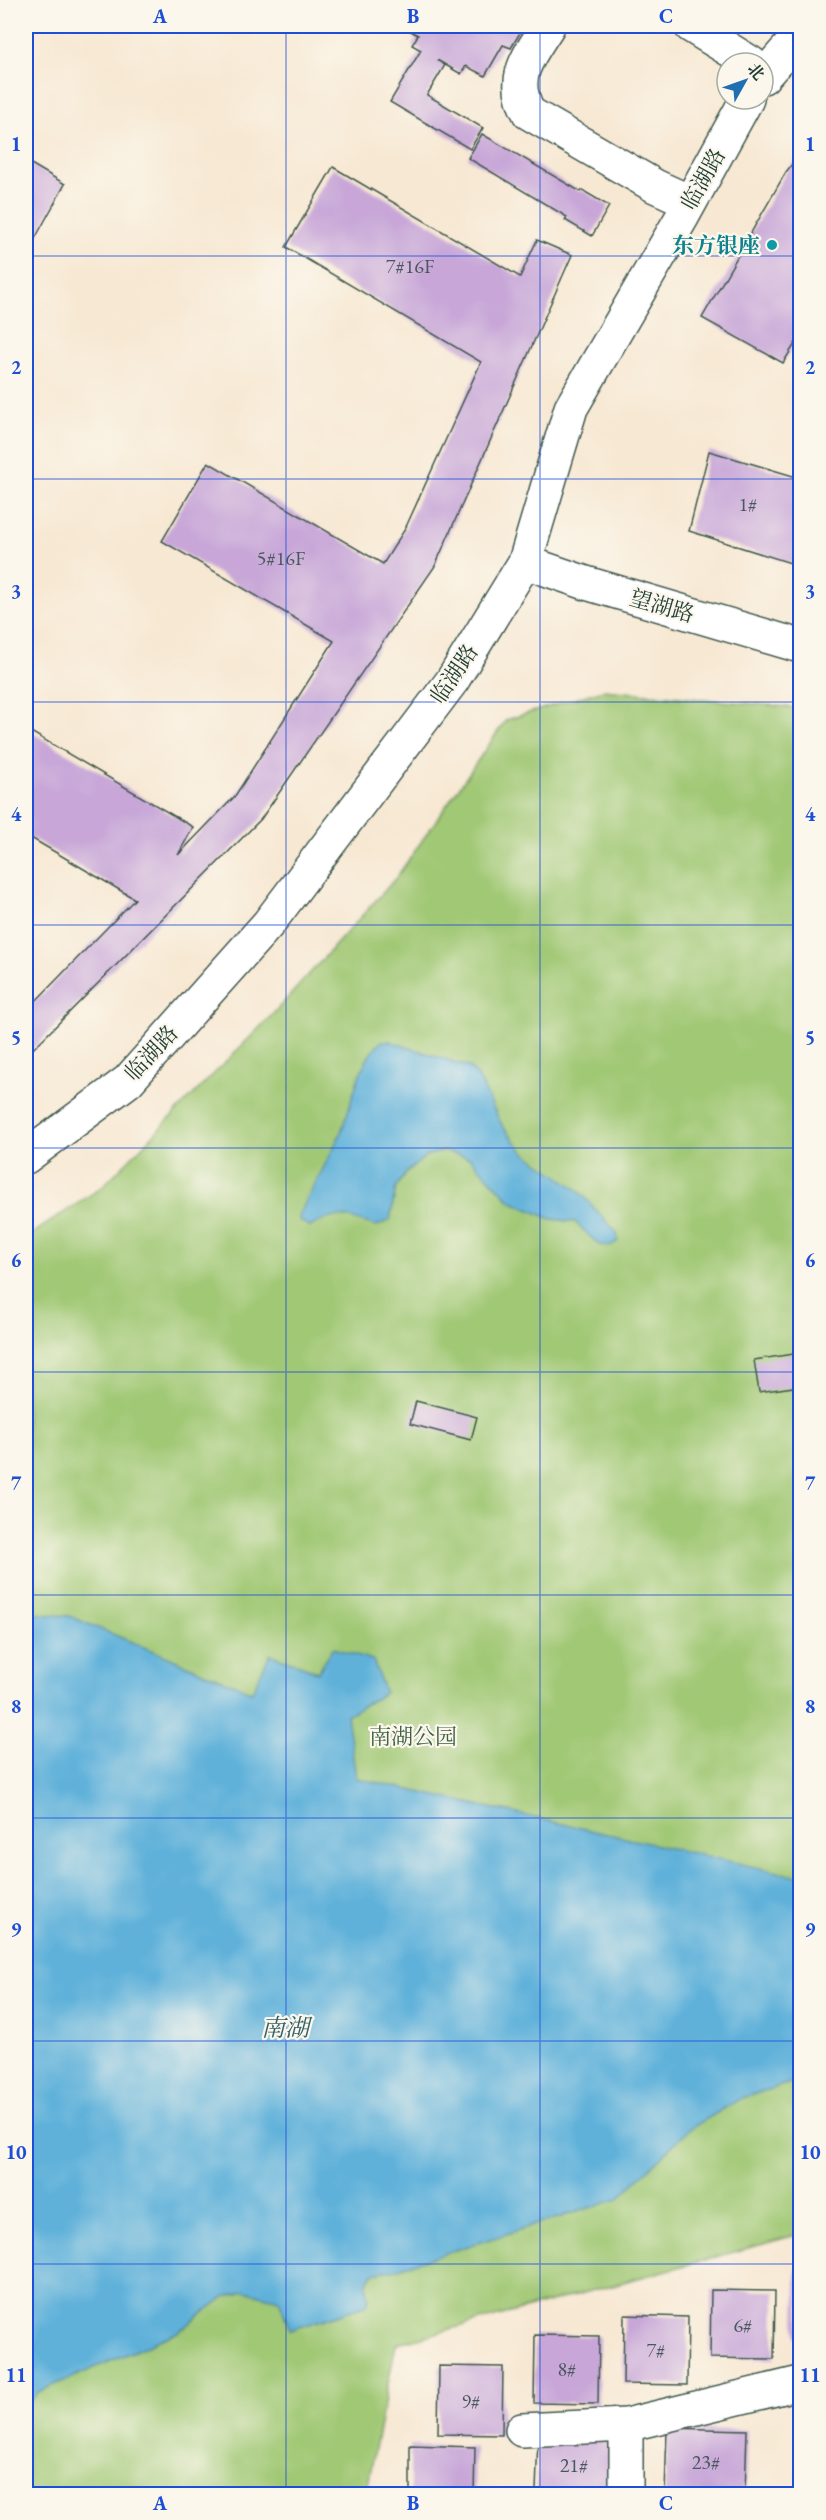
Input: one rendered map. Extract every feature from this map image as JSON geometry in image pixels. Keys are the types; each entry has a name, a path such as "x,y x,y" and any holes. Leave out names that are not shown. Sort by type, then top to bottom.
{"street":[{"path":"548,26 524,66 520,98 529,113 655,186 690,202"},
{"path":"691,26 730,51"},
{"path":"775,58 801,35"},
{"name":"临湖路","path":"26,1157 128,1081 268,924 452,681 525,562 571,408 740,111"},
{"name":"望湖路","path":"525,562 586,583 801,646"},
{"path":"522,2430 626,2425 801,2383"},
{"path":"626,2425 626,2494"}],"green space":[{"name":"南湖公园","path":"603,690 800,708 800,2234 396,2344 366,2494 26,2494 26,1238 102,1187 273,1014 396,878 506,720"}],"water":[{"path":"382,1041 390,1041 469,1067 478,1077 503,1127 524,1152 578,1190 617,1233 618,1241 610,1246 599,1245 575,1222 551,1219 512,1202 470,1158 443,1151 426,1156 406,1173 396,1187 390,1220 377,1226 350,1218 337,1217 321,1221 310,1227 299,1220 300,1213 340,1134 366,1061"},
{"name":"南湖","path":"26,1613 69,1616 252,1692 270,1654 318,1672 333,1648 373,1660 385,1693 347,1715 356,1778 800,1877 800,2080 742,2098 688,2130 618,2199 392,2270 373,2273 366,2284 369,2298 365,2306 290,2330 279,2300 245,2291 225,2297 176,2333 38,2392 26,2406"}],"building":[{"path":"401,26 524,26 511,48 503,45 485,76 466,66 461,74 437,60 445,65 427,95 483,128 470,149 390,102 421,50 412,45 418,35"},
{"path":"482,134 609,206 592,236 565,220 567,217 468,158"},
{"name":"东方银座","path":"800,154 800,336 783,363 702,318 786,172"},
{"path":"26,161 65,184 26,255"},
{"path":"333,167 520,277 537,240 572,255 435,566 261,819 26,1056 26,1011 135,899 26,835 26,729 193,827 178,855 235,796 334,641 162,541 208,462 383,564 405,529 481,362 286,247"},
{"path":"709,451 800,478 800,566 689,531"},
{"path":"800,1353 800,1386 759,1392 754,1360"},
{"path":"416,1401 477,1417 471,1440 410,1424"},
{"path":"796,2269 800,2269 800,2338 795,2337"},
{"path":"711,2290 775,2291 774,2359 710,2358"},
{"path":"624,2315 688,2317 687,2385 623,2384"},
{"path":"535,2335 599,2336 598,2404 534,2403"},
{"path":"439,2366 503,2367 502,2435 438,2434"},
{"path":"797,2401 800,2401 800,2494 798,2494"},
{"path":"667,2428 747,2430 745,2494 665,2494"},
{"path":"538,2437 612,2439 611,2493 536,2491"},
{"path":"410,2445 475,2447 474,2494 410,2494"}],"place":[{"name":"东方银座","path":"772,245"}]}
